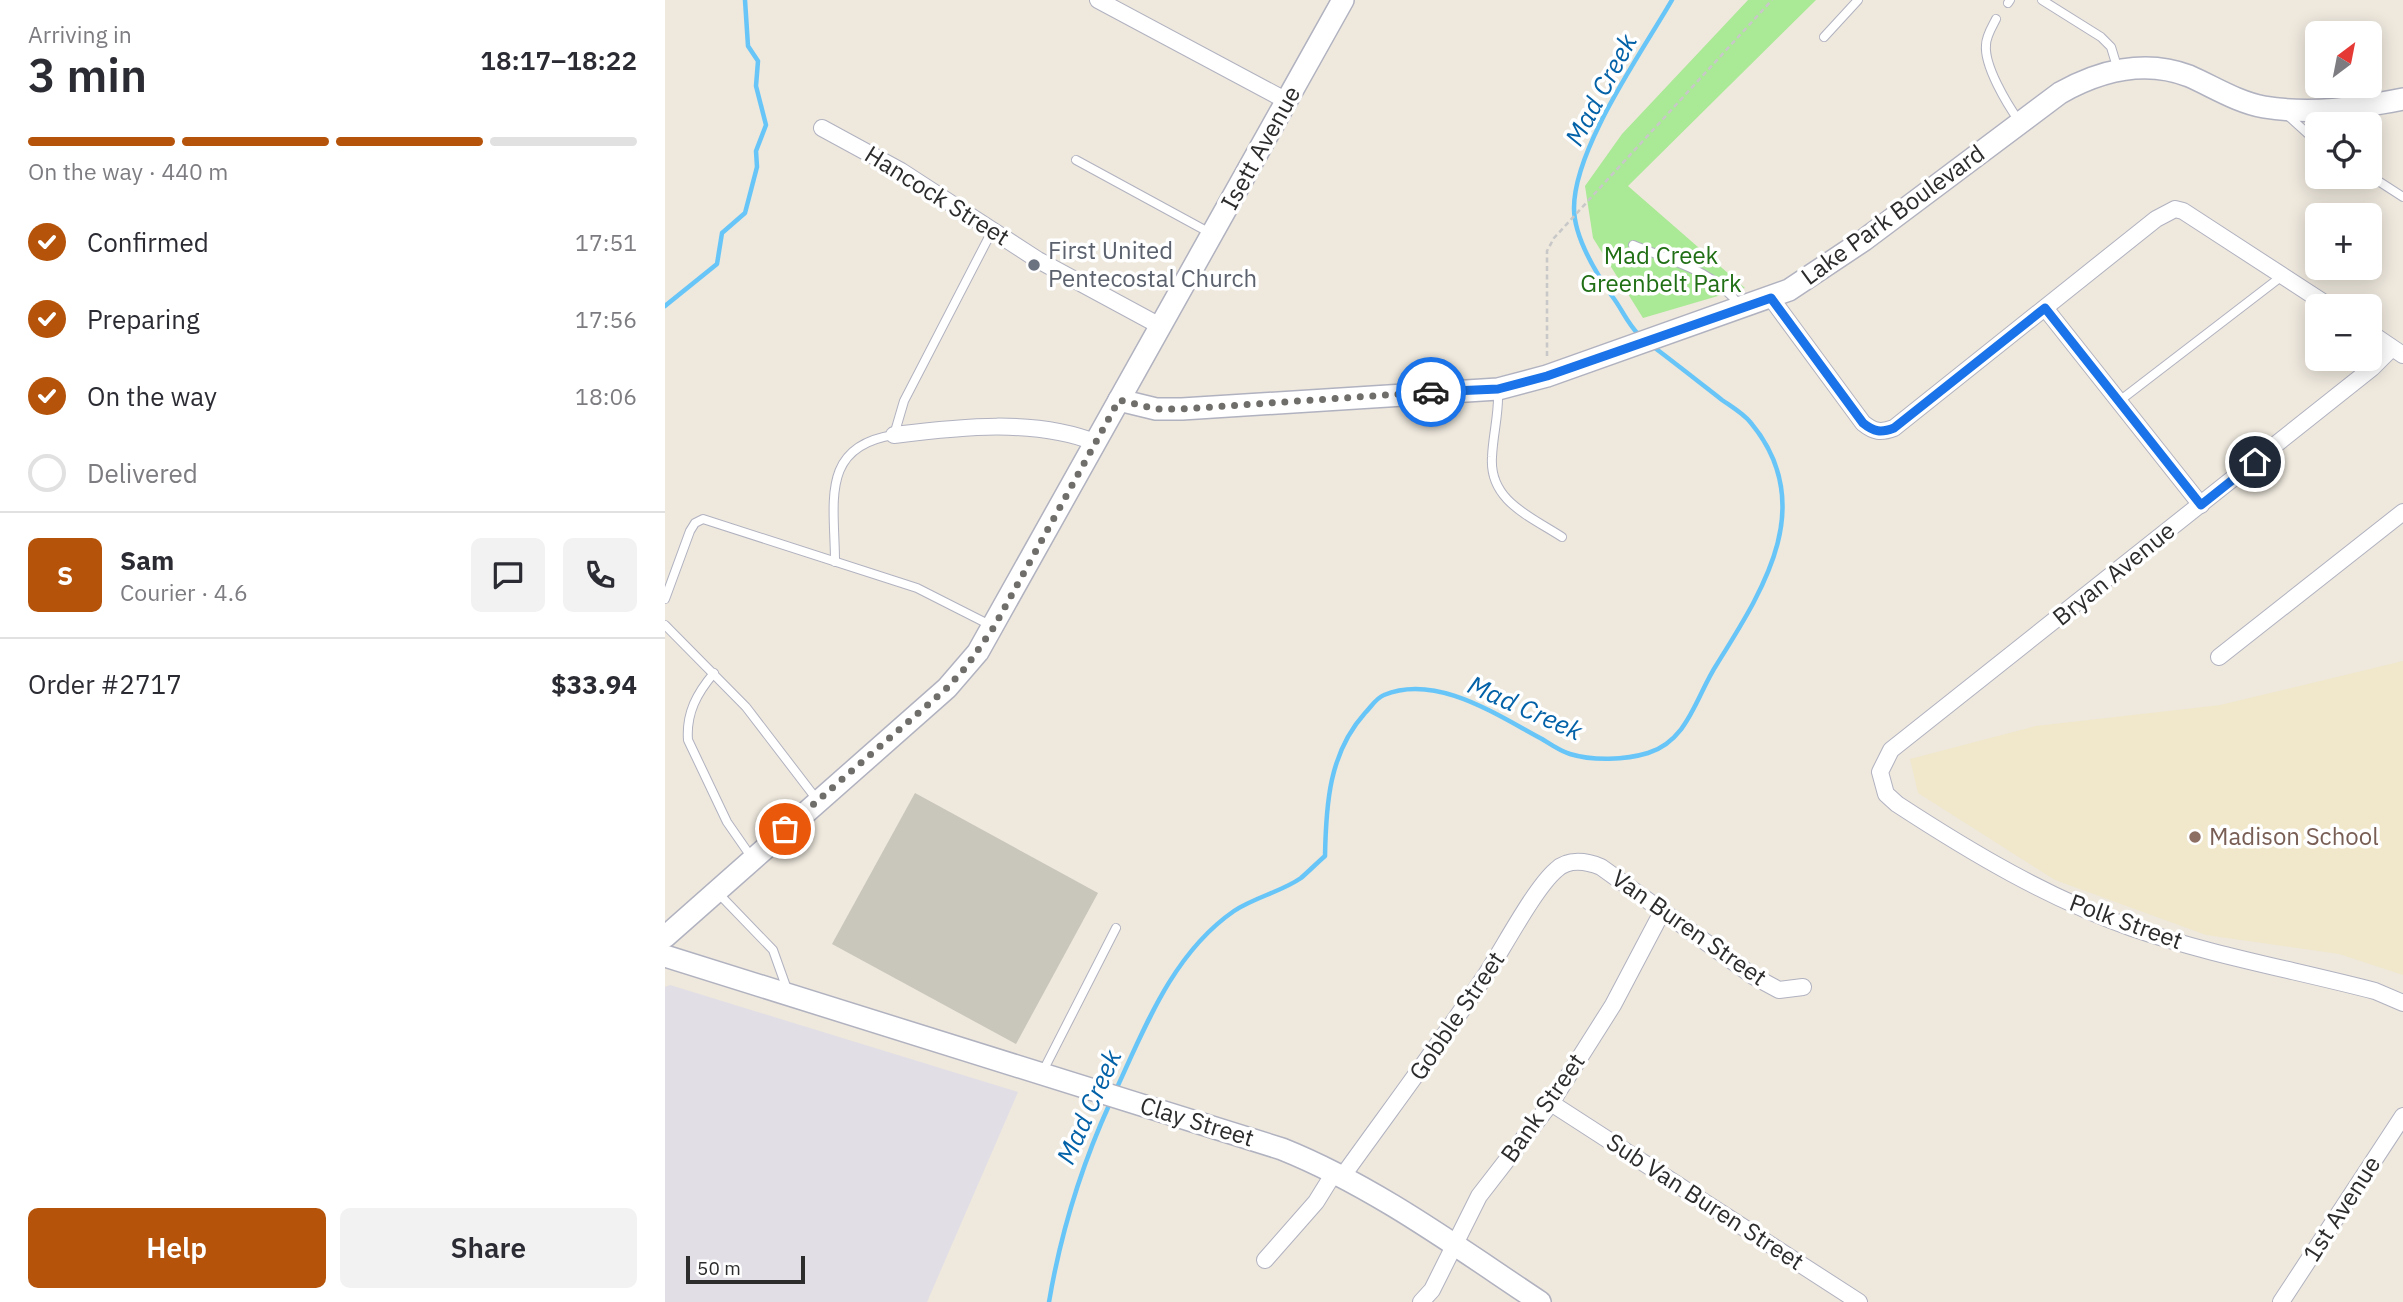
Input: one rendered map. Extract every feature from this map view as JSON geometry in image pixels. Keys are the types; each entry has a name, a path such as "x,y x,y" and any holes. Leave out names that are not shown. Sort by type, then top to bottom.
{"street":[{"path":"1098,0 1287,100"},
{"name":"Isett Avenue","path":"665,937 715,890 947,688 972,660 994,627 1343,0"},
{"name":"Lake Park Boulevard","path":"1119,400 1156,409 1182,409 1498,389 1547,376 1771,298 1819,272 2082,80 2117,70 2138,67 2186,75 2239,99 2280,109 2323,111 2403,100"},
{"name":"Hancock Street","path":"822,128 901,171 1038,260 1162,327"},
{"path":"1771,298 1863,423 1871,430 1883,432 1894,428 2155,219 2175,209 2183,211 2311,294"},
{"path":"2045,308 2201,505"},
{"path":"2382,341 2398,351"},
{"name":"Bryan Avenue","path":"1881,780 1882,762 1891,750 2372,368 2398,351"},
{"path":"894,435 973,429 1046,429 1073,433 1097,443"},
{"path":"2219,657 2403,512"},
{"name":"Polk Street","path":"1881,780 1886,794 1897,804 1962,846 2008,873 2084,909 2173,941 2375,991 2403,1003"},
{"name":"Van Buren Street","path":"1576,862 1590,862 1601,867 1769,986 1779,990 1803,988"},
{"name":"Gobble Street","path":"1265,1260 1316,1202 1411,1084 1555,870 1576,862"},
{"name":"Bank Street","path":"1421,1302 1432,1290 1479,1196 1551,1103 1612,1005 1662,912"},
{"name":"Clay Street","path":"665,956 1282,1149 1338,1175 1540,1302"},
{"name":"Sub Van Buren Street","path":"1551,1103 1859,1302"},
{"name":"1st Avenue","path":"2281,1302 2403,1116"}],"lane":[{"path":"1824,37 1858,0"},
{"path":"2042,0 2101,37 2111,47 2117,70"},
{"path":"1996,19 1986,45 1987,56 2006,103 2020,123"},
{"path":"2280,109 2305,131"},
{"path":"1076,160 1213,235"},
{"path":"2382,183 2403,197"},
{"path":"835,562 835,490 844,457 865,442 894,435 904,401 992,231"},
{"path":"1633,246 1707,275 1724,285 1742,309"},
{"path":"2118,402 2282,275"},
{"path":"1498,389 1498,422 1492,456 1495,487 1506,501 1562,537"},
{"path":"665,599 690,531 695,523 703,519 940,597 994,627"},
{"path":"665,625 746,707 818,801"},
{"path":"714,673 696,698 687,725 688,740 727,822 752,858"},
{"path":"715,890 773,950 789,995"},
{"path":"1041,1074 1116,928"}],"path":[{"path":"1547,376 1547,251 1554,237 1772,0"}],"shaded area":[{"name":"Madison School","path":"2403,661 2403,975 2339,954 2206,935 2055,880 1918,793 1910,759 2036,726 2220,705"},
{"path":"670,985 1018,1092 927,1302 665,1302 665,987"}],"green space":[{"name":"Mad Creek Greenbelt Park","path":"1748,0 1816,0 1628,186 1745,288 1643,318 1593,238 1585,186 1622,134"}],"building":[{"path":"915,793 1098,893 1016,1044 832,944"}],"waterway":[{"path":"665,306 717,264 722,233 745,213 757,167 756,151 766,125 756,86 758,61 748,46 745,0"},
{"name":"Mad Creek","path":"1639,335 1593,266 1578,231 1574,208 1577,184 1597,130 1672,0"},
{"name":"Mad Creek","path":"1115,1092 1163,993 1194,948 1234,911 1293,883 1325,856 1329,798 1337,762 1353,728 1381,696 1404,690 1424,689 1445,693 1486,709 1563,751 1589,758 1619,758 1648,753 1662,747 1682,728 1766,577 1777,547 1782,516 1781,485 1771,454 1751,423 1651,345"},
{"name":"Mad Creek","path":"1049,1302 1059,1250 1073,1201 1089,1152 1110,1103"}],"way so far":[{"path":"785,829 947,688 978,652 1119,400 1156,409 1182,409 1431,392"}],"place":[{"name":"First United Pentecostal Church","path":"1034,265"},
{"name":"Madison School","path":"2195,837"}],"route":[{"path":"1431,392 1498,389 1547,376 1771,298 1863,423 1871,430 1883,432 1894,428 2045,308 2201,505 2255,462"}]}
